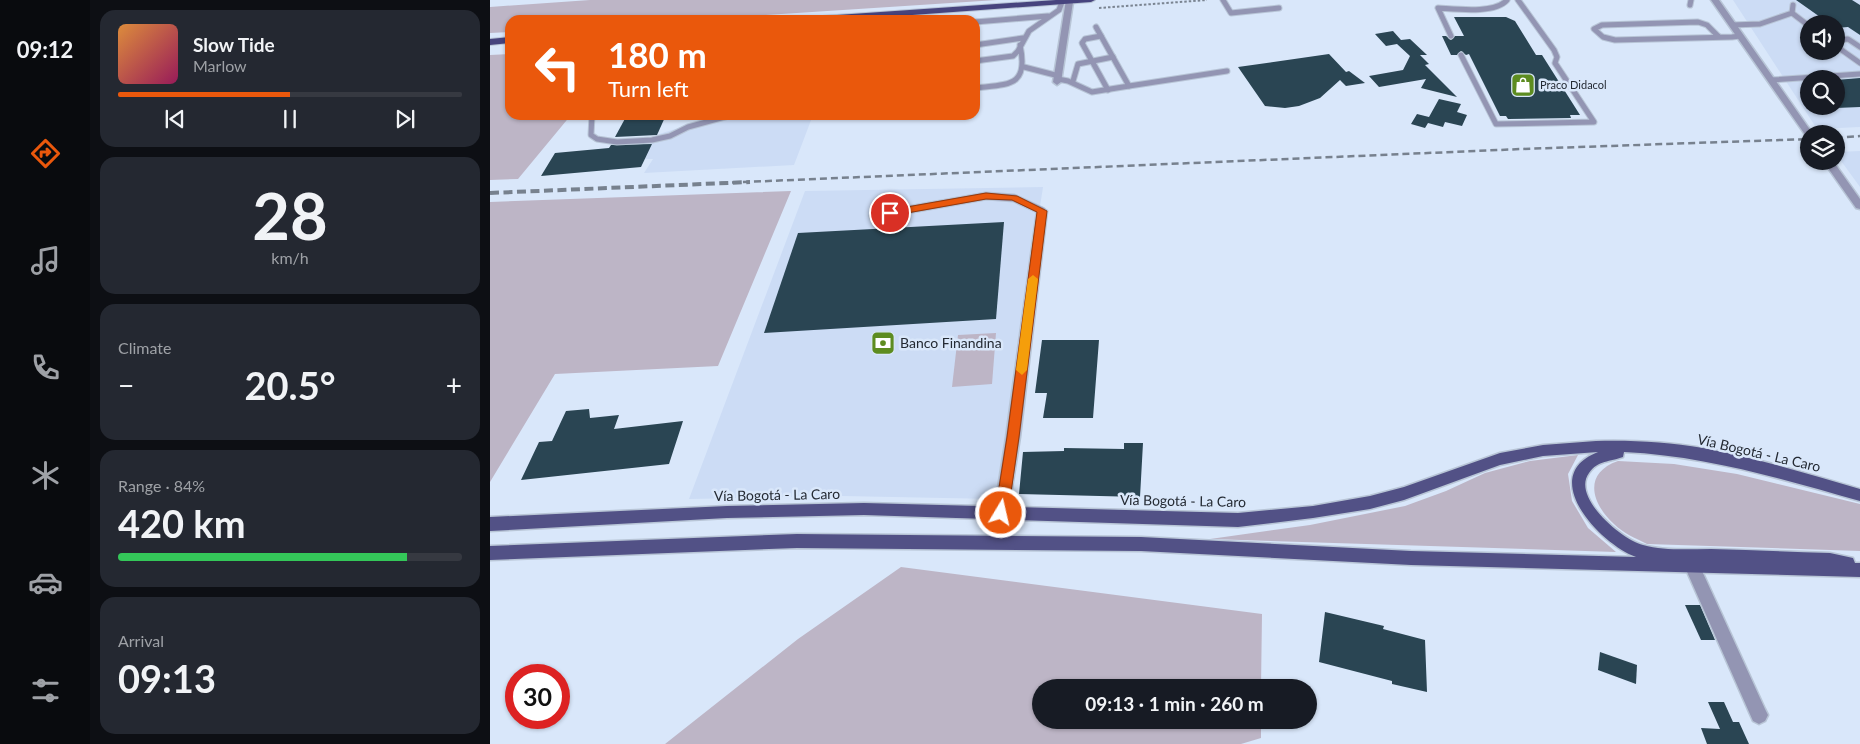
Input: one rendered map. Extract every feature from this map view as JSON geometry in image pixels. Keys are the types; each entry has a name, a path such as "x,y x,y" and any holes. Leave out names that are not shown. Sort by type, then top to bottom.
{"highway":[{"path":"896,15 1091,0"},
{"path":"490,42 505,40"}],"main road":[{"name":"Vía Bogotá - La Caro","path":"490,524 726,512 854,509 1238,520 1290,515 1388,498 1474,467 1518,455 1610,446 1668,449 1727,459 1856,494"},
{"path":"1856,494 1729,466 1668,456 1615,453 1604,454 1589,463 1583,469 1579,485 1581,494 1593,519 1609,535 1634,550 1662,555 1830,560 1860,564"},
{"path":"490,553 797,541 1141,544 1411,558 1860,570"}],"street":[{"path":"1714,0 1803,125"},
{"path":"1058,79 1066,2"},
{"path":"1834,170 1860,206"},
{"path":"1001,513 1013,437 1042,211"},
{"path":"1692,565 1759,715"}],"lane":[{"path":"1223,0 1231,14 1279,8"},
{"path":"1451,36 1438,8 1492,8 1503,5 1507,0"},
{"path":"1461,55 1496,124 1594,122 1555,63 1557,57 1554,50 1518,0"},
{"path":"980,60 1013,56 1029,31 1059,10 1066,2"},
{"path":"1792,13 1793,5"},
{"path":"1732,25 1760,24 1792,13"},
{"path":"1792,13 1800,19"},
{"path":"980,22 1049,16"},
{"path":"1719,37 1707,25 1689,21 1602,25 1594,29 1598,35 1606,39 1615,40 1719,37 1740,36"},
{"path":"1096,27 1129,86"},
{"path":"1101,36 1085,39 1082,43 1108,90"},
{"path":"980,44 1023,38"},
{"path":"1845,39 1848,39 1860,47"},
{"path":"980,87 1012,83 1020,77 1025,62 1020,45"},
{"path":"1845,52 1860,62"},
{"path":"1073,81 1078,64 1113,57"},
{"path":"1024,67 1058,79 1073,81 1086,90 1093,92 1227,71"},
{"path":"1771,80 1860,74"},
{"path":"592,120 591,135 599,141 614,143 670,136 691,126 719,120"},
{"path":"873,216 986,196 1014,198 1042,211"}],"shaded area":[{"path":"590,0 997,0 766,15 505,15 505,32 490,33 490,7"},
{"path":"1733,0 1860,0 1860,127 1814,125 1808,115 1845,115 1845,70 1800,70 1800,103"},
{"path":"505,54 505,120 567,120 518,179 490,180 490,55"},
{"path":"704,120 811,120 794,165 644,173 653,159 642,159 656,135"},
{"path":"1860,151 1860,187 1845,166 1845,152"},
{"name":"Banco Finandina","path":"1043,187 995,499 842,496 689,499 805,191"},
{"path":"791,191 718,366 555,374 490,482 490,202"},
{"path":"996,333 992,384 952,387 958,335"},
{"path":"1578,455 1568,474 1572,501 1588,528 1616,552 1210,539 1310,525 1405,506 1446,491 1485,473 1530,461"},
{"path":"1618,461 1674,464 1737,474 1860,504 1860,551 1647,544 1618,527 1606,516 1596,498 1594,489 1599,473 1607,466"},
{"path":"901,567 1262,614 1261,679 1032,679 1032,729 1261,729 1261,738 1241,744 665,744 798,639"}],"building":[{"path":"1796,0 1852,0 1860,5 1860,35 1848,27 1845,27 1845,15 1817,15"},
{"name":"Praco Didacol","path":"1454,17 1506,17 1515,21 1536,55 1542,55 1580,115 1570,115 1571,118 1508,119 1506,116 1500,116 1469,54 1466,55 1461,51 1457,55 1451,55 1442,36 1446,36 1451,40 1455,36 1464,36"},
{"path":"1393,31 1401,40 1410,39 1427,55 1420,55 1429,64 1425,65 1457,97 1421,88 1426,79 1379,87 1369,76 1403,70 1410,56 1397,44 1386,46 1375,34"},
{"path":"1329,54 1346,72 1349,71 1365,83 1346,86 1340,80 1320,98 1299,106 1285,108 1265,106 1238,67"},
{"path":"1860,78 1860,107 1845,108 1845,79"},
{"path":"1439,99 1461,104 1457,112 1467,115 1462,126 1445,122 1443,127 1428,123 1425,128 1411,124 1417,114 1429,117"},
{"path":"624,120 664,120 657,135 615,137"},
{"path":"652,144 641,167 541,176 555,153 609,148 611,145"},
{"path":"1004,222 996,319 764,333 798,233"},
{"path":"1042,340 1099,340 1093,418 1043,418 1047,393 1035,393"},
{"path":"589,409 590,418 619,415 614,429 683,421 669,464 521,480 539,442 552,441 566,411"},
{"path":"1124,443 1143,443 1140,497 1019,494 1023,452 1064,451 1064,448 1124,449"},
{"path":"1685,605 1700,605 1715,640 1701,640"},
{"path":"1325,612 1384,626 1383,629 1425,640 1427,692 1392,684 1392,681 1319,662"},
{"path":"1600,652 1637,665 1636,684 1598,670"},
{"path":"1708,702 1724,702 1733,722 1739,722 1749,744 1707,744 1701,728 1720,729"}],"railway":[{"path":"1845,137 1860,136"},
{"path":"721,183 1522,149 1800,139"},
{"path":"490,193 750,182"}],"slow traffic":[{"path":"1022,370 1033,279"}],"place":[{"name":"Praco Didacol","path":"1523,85"},
{"name":"Banco Finandina","path":"883,343"}],"route":[{"path":"890,213 986,196 1014,198 1042,211 1013,437 1001,513"}]}
